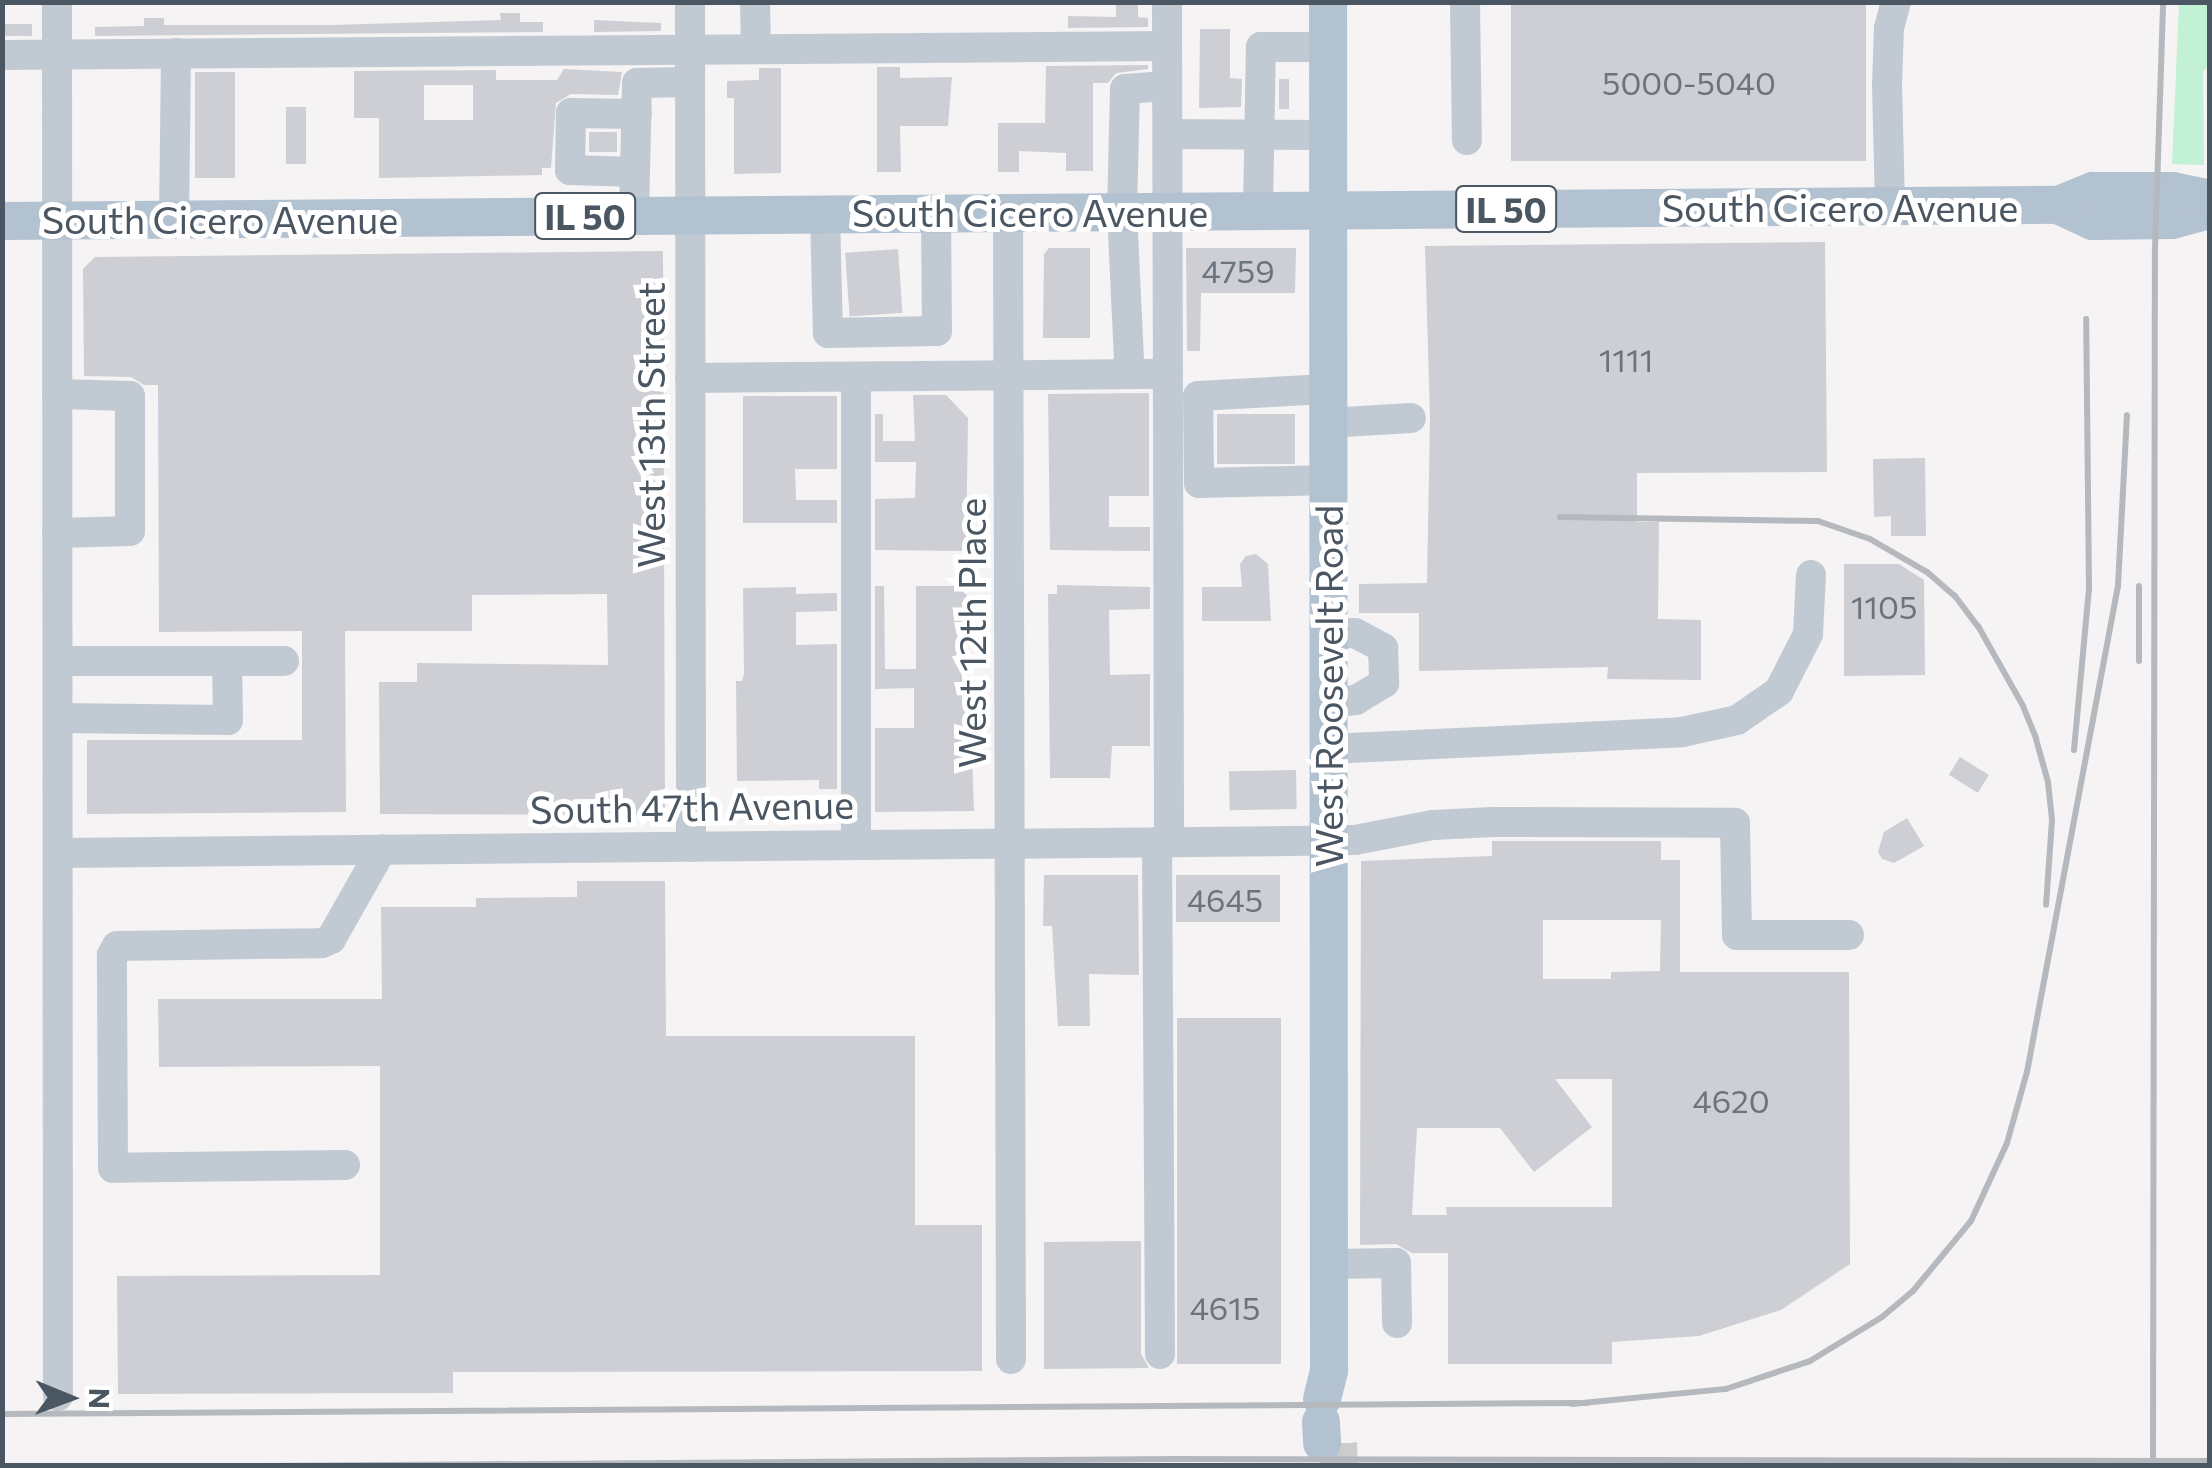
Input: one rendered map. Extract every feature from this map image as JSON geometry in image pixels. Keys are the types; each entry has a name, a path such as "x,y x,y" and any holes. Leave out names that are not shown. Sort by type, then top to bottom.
{"main road":[{"name":"West Roosevelt Road","path":"1328,2 1330,1414"},
{"name":"South Cicero Avenue","path":"2,220 2058,205 2093,191 2173,190 2210,199"},
{"name":"South Cicero Avenue","path":"2058,205 2093,220 2172,220 2210,210"}],"street":[{"path":"56,2 58,1396"},
{"name":"West 13th Street","path":"690,2 691,846"},
{"path":"756,2 756,49"},
{"path":"1160,1354 1167,2"},
{"path":"1465,2 1466,140"},
{"path":"1890,206 1887,86 1889,28 1896,2"},
{"path":"2,55 1168,46"},
{"path":"1258,211 1261,47 1328,47"},
{"path":"174,219 176,54"},
{"path":"634,216 638,83 690,82"},
{"path":"1129,360 1122,212 1125,89 1168,86"},
{"path":"1168,134 1328,135"},
{"path":"636,143 690,144"},
{"name":"West 12th Place","path":"1008,212 1011,1360"},
{"path":"826,214 828,333 937,331 936,213"},
{"path":"690,378 1168,374"},
{"path":"856,377 856,845"},
{"path":"57,394 130,396 130,532 57,533"},
{"path":"1327,480 1199,482 1198,396 1327,406 1411,418"},
{"path":"1328,749 1682,732 1737,720 1779,691 1794,662 1808,634 1810,575"},
{"path":"1327,634 1355,633 1383,648 1384,683 1356,700 1328,702"},
{"path":"58,718 228,720 227,660"},
{"path":"58,661 284,661"},
{"name":"South 47th Avenue","path":"58,852 1328,840 1493,822 1735,823 1737,935 1848,935"},
{"path":"114,1168 112,955 117,946 322,943 331,939 382,850"},
{"path":"58,1168 345,1165"},
{"path":"1329,1264 1396,1263 1397,1324"}],"green space":[{"path":"2179,3 2209,3 2209,65 2203,72 2204,165 2172,164"}],"building":[{"path":"1116,2 1138,2 1138,17 1148,18 1148,27 1068,28 1068,16 1116,17"},
{"path":"1511,2 1866,2 1866,161 1511,161"},
{"path":"500,13 520,13 520,22 543,22 543,32 95,36 95,27 144,26 144,18 164,18 164,25 333,25 501,20"},
{"path":"594,20 661,23 661,31 594,32"},
{"path":"4,24 32,24 32,36 4,36"},
{"path":"1200,29 1230,29 1230,78 1242,79 1241,107 1199,108"},
{"path":"1148,65 1148,69 1116,73 1108,83 1093,83 1093,171 1066,171 1066,153 1019,151 1019,172 998,172 998,123 1045,123 1046,66"},
{"path":"877,67 900,67 900,78 952,77 948,126 900,126 901,172 877,172"},
{"path":"759,68 781,68 781,173 734,174 734,98 727,98 727,81 759,80"},
{"path":"564,69 622,72 618,95 571,94 556,103 551,168 542,168 542,175 379,178 379,118 354,118 354,71 496,70 496,80 557,80","holes":["424,85 473,85 473,120 424,120"]},
{"path":"195,72 235,72 235,178 195,178"},
{"path":"1279,79 1289,79 1289,109 1279,109"},
{"path":"286,107 306,107 306,164 286,164"},
{"path":"589,132 617,132 617,152 589,152"},
{"path":"1825,242 1827,472 1637,473 1637,522 1659,522 1658,619 1701,620 1701,680 1607,679 1608,667 1419,671 1419,613 1359,613 1359,584 1427,583 1430,418 1425,246"},
{"path":"1049,248 1090,248 1090,338 1043,338 1044,254"},
{"path":"1186,248 1296,248 1295,293 1201,293 1200,351 1187,351"},
{"path":"898,249 902,313 850,317 845,253"},
{"path":"663,251 665,815 380,814 379,682 417,682 417,663 608,665 607,594 472,595 472,631 345,631 346,812 87,814 87,740 302,740 302,631 159,632 158,385 144,385 131,377 84,376 83,269 95,257"},
{"path":"1149,393 1149,496 1109,496 1109,527 1150,527 1150,551 1050,550 1048,394"},
{"path":"913,395 946,395 968,418 966,551 875,550 875,499 915,498 916,462 875,462 875,414 883,414 883,441 915,441"},
{"path":"743,396 837,396 837,469 795,469 796,500 837,500 837,523 743,523"},
{"path":"1217,414 1295,414 1295,464 1217,464"},
{"path":"1925,458 1926,536 1891,536 1891,516 1874,517 1873,459"},
{"path":"1256,554 1268,564 1271,621 1202,621 1202,587 1242,587 1240,564 1246,556"},
{"path":"1844,564 1899,564 1924,580 1925,675 1844,676"},
{"path":"1057,585 1150,587 1150,609 1109,610 1110,675 1150,674 1150,746 1112,746 1110,778 1050,778 1048,594 1057,594"},
{"path":"875,586 884,586 885,669 916,669 916,586 966,586 974,811 875,812 875,728 914,728 914,688 875,689"},
{"path":"796,587 796,594 837,593 837,611 796,612 796,645 837,644 837,789 819,789 819,780 737,781 736,681 742,681 744,674 743,588"},
{"path":"1960,757 1989,775 1978,793 1949,775"},
{"path":"1296,770 1297,809 1230,810 1229,771"},
{"path":"1907,818 1924,846 1894,863 1882,859 1878,852 1884,832"},
{"path":"1492,841 1661,841 1661,860 1680,860 1680,972 1849,972 1850,1264 1781,1310 1699,1336 1612,1342 1612,1364 1448,1364 1448,1253 1412,1253 1396,1244 1360,1245 1361,861 1492,856","holes":["1543,920 1661,920 1660,971 1611,972 1611,979 1543,979","1555,1079 1612,1079 1612,1207 1446,1207 1447,1215 1412,1215 1417,1128 1500,1128 1534,1172 1592,1127"]},
{"path":"1044,875 1138,875 1139,975 1089,974 1090,1026 1058,1026 1052,926 1043,926"},
{"path":"1176,875 1280,875 1280,922 1176,922"},
{"path":"577,881 665,881 666,1036 915,1036 915,1225 982,1225 982,1371 453,1372 453,1393 118,1394 117,1276 380,1275 380,1066 159,1067 158,999 382,999 381,907 476,907 476,898 577,897"},
{"path":"1177,1018 1281,1018 1281,1364 1177,1364"},
{"path":"1141,1241 1141,1354 1149,1368 1044,1369 1044,1242"}],"tunnel":[{"path":"1338,1443 1339,1466"}],"railway":[{"path":"2153,1466 2155,248 2163,2"},
{"path":"2074,750 2089,589 2086,319"},
{"path":"1572,1404 1726,1389 1810,1361 1882,1317 1913,1291 1971,1221 2007,1143 2027,1072 2118,586 2127,415"},
{"path":"1560,517 1818,521 1870,539 1927,572 1955,596 1978,626 2023,706 2036,739 2048,782 2052,820 2046,905"},
{"path":"2139,586 2139,661"},
{"path":"2,1414 1587,1403"},
{"path":"264,1466 1174,1459 2210,1461"}]}
